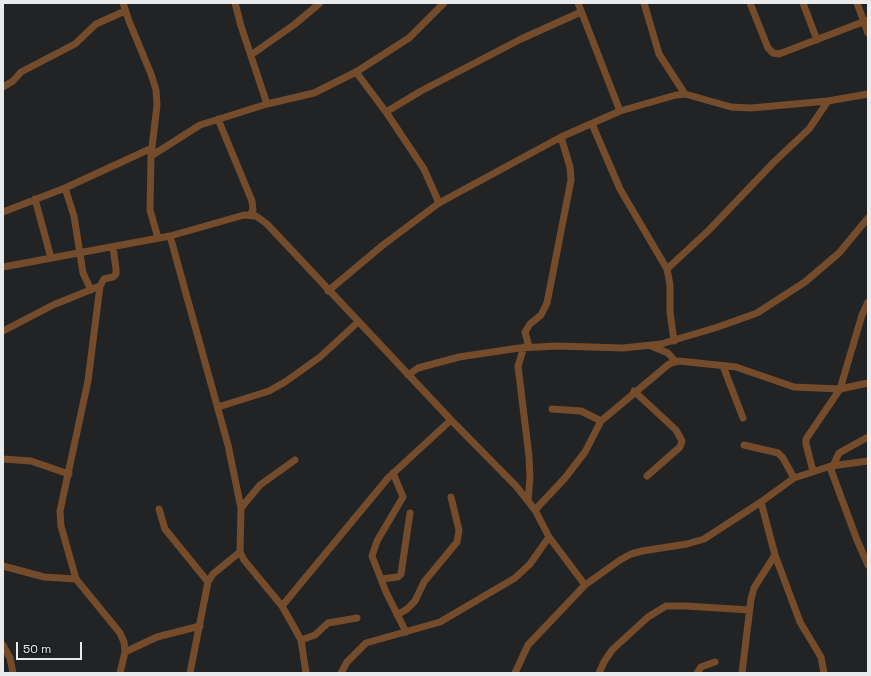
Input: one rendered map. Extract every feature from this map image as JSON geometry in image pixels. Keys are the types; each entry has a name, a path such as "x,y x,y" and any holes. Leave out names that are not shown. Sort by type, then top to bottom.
{"street":[{"path":"123,3 156,90 157,105 152,152 150,210 158,238"},
{"path":"235,3 267,104"},
{"path":"251,55 295,24 320,3"},
{"path":"3,212 152,152 192,129 218,119 267,104 314,93 356,72 409,38 444,3"},
{"path":"578,3 620,111"},
{"path":"644,3 659,54 685,94"},
{"path":"750,3 768,48 773,54 779,54 866,20"},
{"path":"803,3 817,40"},
{"path":"857,3 866,20 868,34"},
{"path":"3,87 13,81 21,72 75,44 96,24 125,11"},
{"path":"386,112 421,91 522,39 581,12"},
{"path":"356,72 386,112 424,169 439,203"},
{"path":"328,291 383,245 439,203 561,138 620,111 668,96 685,94 721,105 740,108 828,101 868,94"},
{"path":"667,269 709,230 774,162 809,129 828,101"},
{"path":"218,119 252,201 253,210 250,215"},
{"path":"592,124 620,189 667,269 670,285 674,341"},
{"path":"528,501 530,478 518,366 526,347 525,332 530,324 541,315 547,303 571,180 570,167 561,138"},
{"path":"65,188 74,216 83,273 91,290"},
{"path":"35,199 51,258"},
{"path":"3,266 170,236 238,217 250,215 261,219 528,501 535,510 549,537 585,585"},
{"path":"408,375 418,368 459,357 526,347 623,348 674,341 740,320 765,308 804,282 827,264 868,218"},
{"path":"170,236 218,406 240,508 240,552 244,560 282,606 301,640 306,673"},
{"path":"113,247 116,274 113,277 104,279 100,286 88,381 60,511 61,526 76,579 120,633 124,642 125,652 120,673"},
{"path":"3,331 53,305 100,286"},
{"path":"814,471 806,444 806,439 840,389 862,315 868,302"},
{"path":"218,406 268,392 286,382 320,357 358,322"},
{"path":"649,345 668,353 675,361"},
{"path":"535,510 585,452 601,421 634,391 675,361 723,366 749,371 794,387 840,389 868,383"},
{"path":"723,366 743,418"},
{"path":"634,391 676,430 682,441 680,447 647,476"},
{"path":"552,409 580,411 601,421"},
{"path":"282,606 393,473 451,420"},
{"path":"868,437 839,452 831,466 833,477 856,540 868,565"},
{"path":"744,445 778,453 783,458 794,478"},
{"path":"3,459 31,461 69,474"},
{"path":"240,508 260,485 296,460"},
{"path":"515,673 528,644 585,585 631,554 687,544 704,539 761,502 794,478 831,466 868,461"},
{"path":"393,473 403,497 372,553 381,579 406,632"},
{"path":"397,615 407,609 415,601 424,582 457,542 459,530 451,497"},
{"path":"761,502 775,556 800,622 821,657 824,673"},
{"path":"159,509 161,521 170,537 186,554 208,582"},
{"path":"381,579 398,577 402,574 410,513"},
{"path":"341,673 347,662 366,643 440,622 515,578 530,564 549,537"},
{"path":"190,673 208,582 213,574 240,552"},
{"path":"742,673 749,610 754,588 775,556"},
{"path":"3,566 44,577 76,579"},
{"path":"599,673 607,656 612,650 648,618 666,606 749,610"},
{"path":"301,640 316,635 328,623 357,618"},
{"path":"125,652 166,633 200,626"},
{"path":"3,645 10,658 13,673"},
{"path":"697,673 701,667 715,662"}]}
